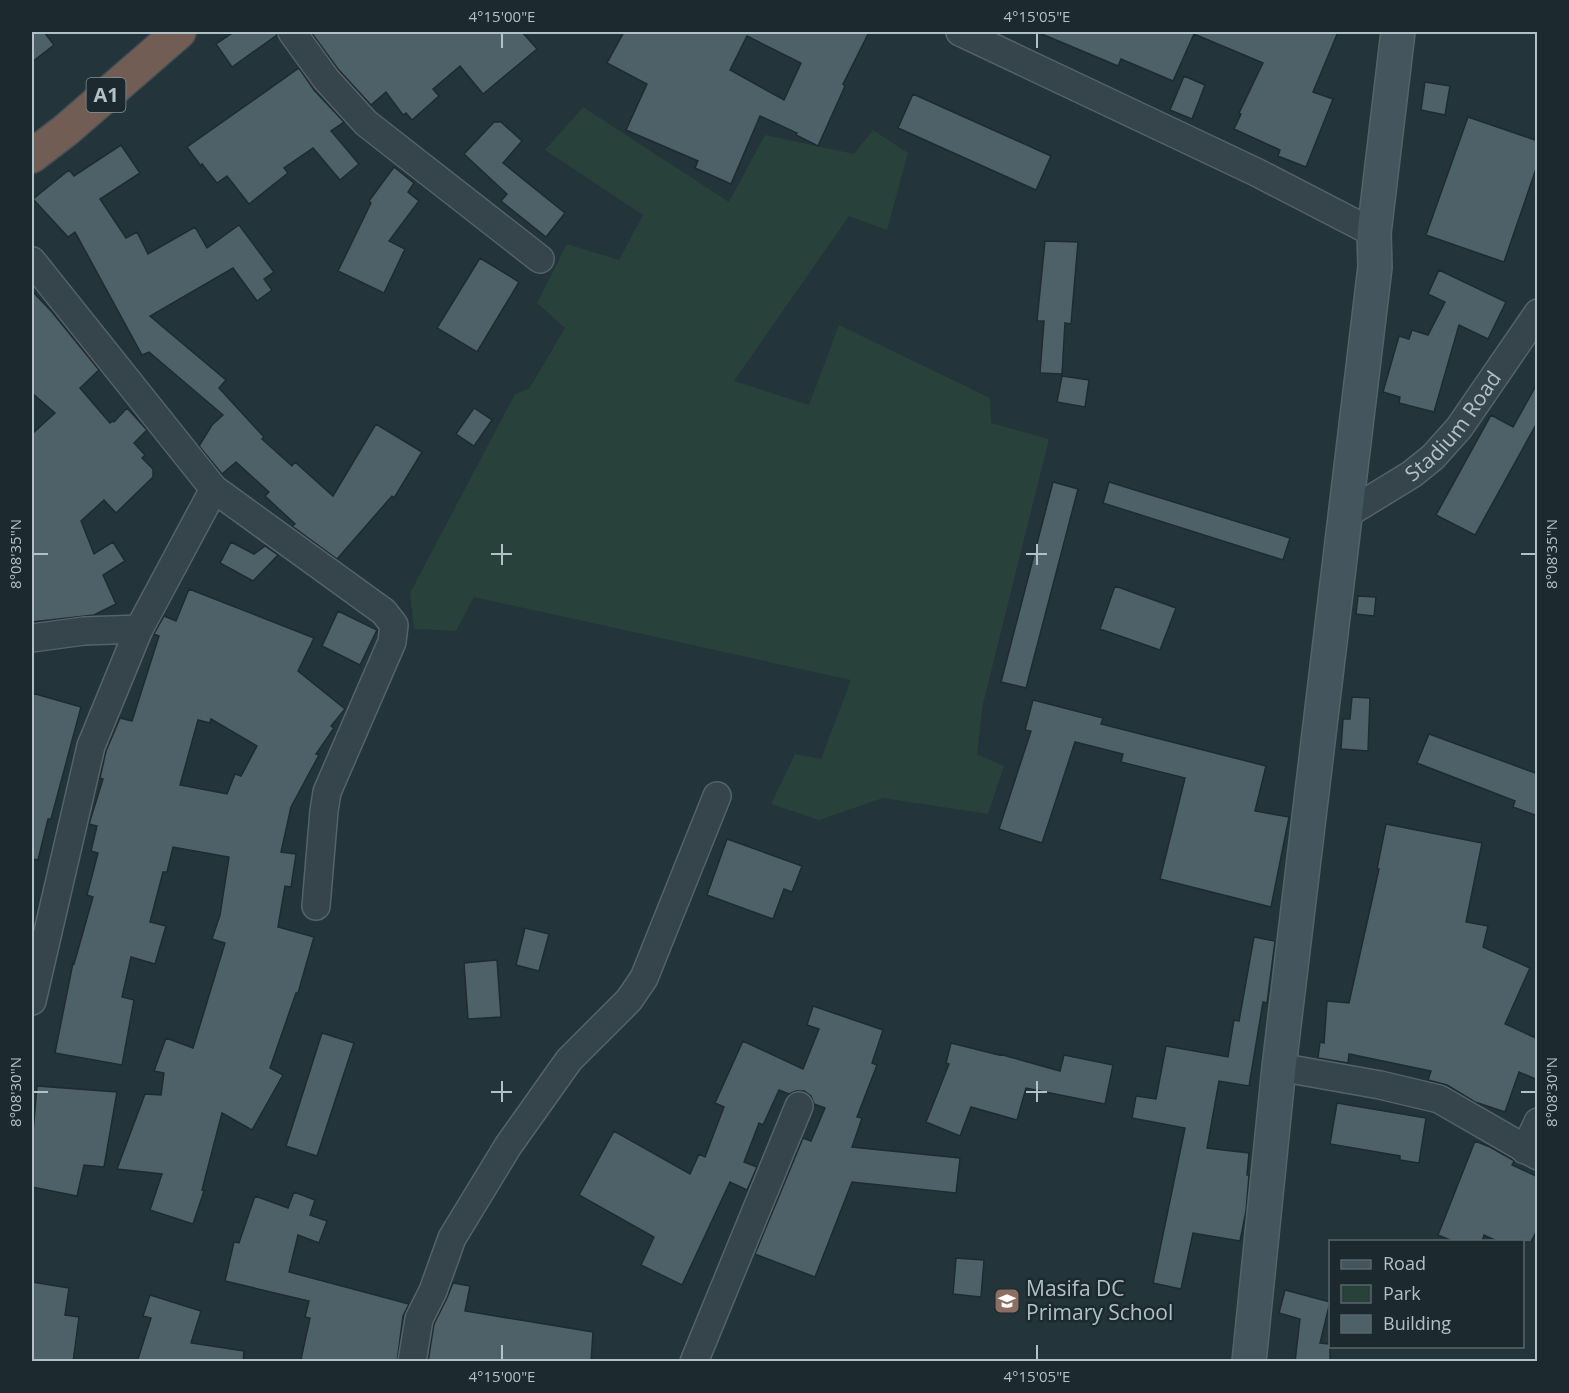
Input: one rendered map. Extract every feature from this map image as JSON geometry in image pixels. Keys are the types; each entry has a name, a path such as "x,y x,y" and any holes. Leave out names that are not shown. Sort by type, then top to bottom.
{"highway":[{"name":"A1","path":"32,156 66,130 179,32"}],"main road":[{"path":"1249,1362 1279,1067 1375,267 1374,232 1398,32"}],"street":[{"path":"292,32 326,79 366,123 540,259"},
{"path":"960,32 1245,167 1374,232"},
{"path":"32,261 214,489 384,612 394,625 392,642 327,792 316,906"},
{"name":"Stadium Road","path":"1345,515 1413,474 1433,457 1459,428 1538,313"},
{"path":"32,1001 91,746 139,629 214,489"},
{"path":"32,638 84,631 139,629"},
{"path":"412,1362 419,1319 433,1291 452,1238 508,1146 569,1060 629,1000 644,978 717,796"},
{"path":"1279,1067 1380,1085 1440,1099 1531,1153 1538,1122"},
{"path":"694,1362 799,1106"}],"green space":[{"path":"583,107 729,202 765,135 854,154 873,130 908,153 887,230 849,216 734,381 809,405 839,325 990,398 991,423 1049,439 983,704 977,754 1004,766 988,814 883,798 819,820 771,804 795,754 821,759 851,680 474,597 456,631 414,629 410,593 515,394 529,389 565,328 537,303 567,244 619,260 643,215 545,150"}],"building":[{"path":"32,32 44,32 54,45 32,62"},
{"path":"234,32 277,32 277,35 232,67 216,44"},
{"path":"311,32 522,32 537,49 483,94 460,66 433,89 439,96 412,120 406,113 403,115 386,92 371,105 338,69"},
{"path":"624,32 869,32 843,84 845,86 818,146 796,135 797,133 760,116 731,184 695,168 698,161 626,130 647,84 607,63","holes":["747,36 801,63 784,100 730,70"]},
{"path":"1037,32 1338,32 1313,92 1333,99 1306,167 1278,156 1280,150 1234,129 1241,114 1239,113 1263,63 1194,34 1173,81 1121,59 1118,66"},
{"path":"299,68 314,90 344,122 331,131 359,164 340,180 313,148 284,168 288,173 249,204 227,176 217,183 187,147"},
{"path":"1184,76 1205,85 1192,119 1170,110"},
{"path":"1425,82 1450,86 1445,115 1421,110"},
{"path":"913,94 1051,156 1036,190 898,128"},
{"path":"1468,117 1538,141 1538,163 1504,262 1426,235"},
{"path":"494,122 501,122 522,141 503,163 565,213 546,237 501,201 507,194 464,154"},
{"path":"121,145 140,173 100,199 126,238 137,232 148,254 195,227 207,248 239,225 274,272 264,279 272,290 257,301 233,268 150,316 226,380 219,388 264,437 262,439 292,466 295,462 333,496 376,424 422,452 394,498 392,496 337,559 292,526 295,524 265,496 269,492 236,462 222,474 199,446 212,425 223,415 149,352 142,355 75,232 68,237 33,199 69,170 74,176"},
{"path":"394,167 414,183 408,192 419,201 389,241 405,249 384,293 338,271 371,203 369,201"},
{"path":"1045,241 1078,242 1071,324 1065,323 1062,374 1040,373 1044,321 1037,321"},
{"path":"480,258 519,282 477,352 437,328"},
{"path":"1439,270 1506,302 1488,339 1459,325 1434,412 1399,403 1400,397 1383,392 1399,336 1409,339 1412,330 1428,335 1445,302 1428,294"},
{"path":"32,291 99,370 80,388 110,423 114,422 127,408 147,430 134,443 145,455 142,458 153,469 153,477 116,513 104,500 81,521 94,554 113,542 125,561 103,575 116,604 94,615 32,622 32,434 55,413 32,393"},
{"path":"1062,376 1089,380 1085,407 1057,402"},
{"path":"1538,382 1538,421 1475,535 1436,515 1491,415 1513,427"},
{"path":"474,408 492,420 474,446 456,434"},
{"path":"1053,482 1078,489 1026,688 1001,682"},
{"path":"1109,482 1290,538 1283,560 1103,503"},
{"path":"231,542 254,554 265,546 278,555 253,581 220,563"},
{"path":"1115,586 1176,608 1160,650 1100,629"},
{"path":"189,589 314,638 298,671 345,709 331,726 334,728 316,754 319,755 291,807 281,852 296,854 291,887 285,886 278,927 314,937 298,993 296,993 270,1068 283,1075 252,1130 222,1113 202,1190 204,1191 193,1224 150,1210 162,1174 117,1169 145,1094 161,1095 164,1073 154,1071 166,1038 193,1048 225,943 212,939 220,915 229,857 173,847 167,872 163,872 150,922 166,926 155,964 131,957 122,997 134,1000 122,1065 55,1053 73,963 93,897 87,895 98,853 91,851 97,826 89,824 103,779 100,778 106,751 120,718 132,721 159,636 154,634 164,616 176,621","holes":["211,719 257,746 241,776 235,774 227,794 180,785 198,720 210,723"]},
{"path":"1358,596 1376,597 1374,616 1356,614"},
{"path":"338,611 377,630 360,665 322,646"},
{"path":"32,693 81,707 38,860 32,859"},
{"path":"1352,697 1370,698 1368,751 1341,749 1343,719 1350,719"},
{"path":"1033,700 1103,718 1101,724 1266,766 1255,811 1289,817 1271,907 1160,879 1185,778 1121,762 1123,754 1075,742 1042,843 999,829 1031,731 1025,730"},
{"path":"1429,734 1538,774 1538,816 1513,807 1515,801 1417,763"},
{"path":"1386,824 1482,843 1466,922 1488,926 1483,947 1530,968 1505,1024 1538,1039 1538,1080 1519,1072 1505,1112 1475,1102 1447,1085 1428,1080 1431,1071 1349,1054 1348,1063 1318,1058 1320,1042 1324,1043 1327,1001 1349,1003 1379,869 1377,869"},
{"path":"727,839 802,866 792,892 784,889 773,919 707,895"},
{"path":"525,928 549,934 539,971 516,965"},
{"path":"1254,937 1275,941 1267,1003 1263,1002 1249,1086 1219,1081 1207,1148 1249,1153 1246,1211 1240,1241 1193,1233 1181,1289 1153,1283 1185,1128 1132,1118 1136,1096 1156,1099 1166,1046 1228,1057 1234,1020 1239,1021"},
{"path":"497,960 501,1017 468,1019 464,963"},
{"path":"813,1006 883,1030 872,1063 877,1065 857,1117 862,1118 852,1147 960,1158 956,1193 852,1182 815,1277 755,1254 803,1138 811,1141 825,1108 814,1104 811,1096 804,1091 789,1094 779,1090 763,1125 759,1123 744,1162 757,1167 747,1190 730,1182 682,1285 641,1265 654,1237 579,1195 614,1131 690,1174 699,1154 705,1157 724,1107 715,1103 743,1041 803,1069 819,1029 807,1025"},
{"path":"322,1033 354,1043 317,1156 286,1146"},
{"path":"951,1043 1060,1071 1064,1055 1113,1065 1105,1104 1026,1088 1017,1120 971,1107 960,1136 926,1122 949,1064 946,1063"},
{"path":"37,1086 117,1092 104,1167 84,1165 77,1196 32,1187 32,1145"},
{"path":"1337,1103 1426,1118 1419,1163 1400,1160 1400,1156 1330,1144"},
{"path":"1475,1141 1513,1160 1512,1165 1538,1177 1538,1228 1531,1242 1495,1240 1484,1235 1483,1240 1450,1240 1438,1235"},
{"path":"294,1192 315,1200 310,1215 327,1221 319,1243 298,1235 289,1272 409,1304 403,1316 397,1362 311,1362 301,1359 310,1318 305,1317 309,1301 225,1281 234,1242 239,1243 255,1196 288,1208"},
{"path":"956,1258 984,1260 981,1297 953,1294"},
{"path":"32,1282 69,1288 65,1315 79,1317 73,1362 32,1362"},
{"path":"453,1283 470,1286 465,1311 593,1332 591,1362 428,1362 434,1324"},
{"path":"1285,1290 1329,1302 1320,1343 1329,1344 1330,1362 1295,1362 1300,1319 1279,1313"},
{"path":"150,1295 201,1311 191,1343 244,1351 243,1362 137,1362 151,1318 143,1316"}],"place":[{"name":"Masifa DC Primary School","path":"1007,1301"}]}
